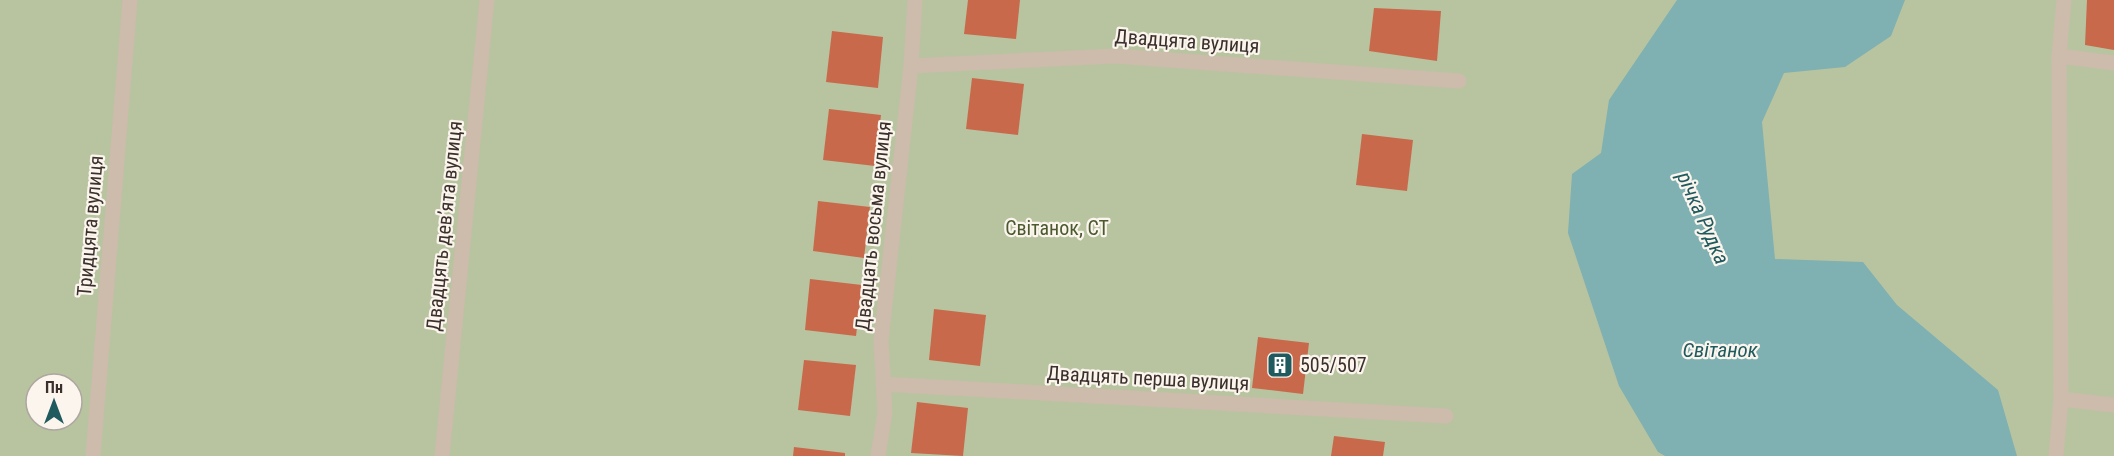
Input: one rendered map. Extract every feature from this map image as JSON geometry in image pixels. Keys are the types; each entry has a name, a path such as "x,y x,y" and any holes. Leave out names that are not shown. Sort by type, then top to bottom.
{"street":[{"name":"Тридцята вулиця","path":"93,456 130,0"},
{"name":"Двадцять дев’ята вулиця","path":"442,456 487,0"},
{"name":"Двадцать восьма вулиця","path":"878,456 885,412 881,341 911,66 915,0"},
{"path":"2056,456 2061,399 2059,56 2064,0"},
{"name":"Двадцята вулиця","path":"911,66 1115,56 1459,81"},
{"path":"2059,56 2114,63"},
{"name":"Двадцять перша вулиця","path":"884,384 1446,416"},
{"path":"2061,399 2114,405"}],"green space":[{"name":"Світанок, СТ","path":"0,0 2114,0 2114,456 0,456"}],"water":[{"name":"Світанок","path":"1677,0 1905,0 1891,36 1845,67 1784,73 1762,122 1775,259 1863,262 1897,305 1998,390 2017,456 1665,456 1658,452 1619,386 1568,233 1572,174 1601,153 1609,100"}],"building":[{"path":"968,0 1020,0 1016,39 964,34"},
{"path":"2087,0 2114,0 2114,50 2085,45"},
{"path":"1374,8 1441,11 1437,61 1369,51"},
{"path":"832,31 883,37 878,88 826,82"},
{"path":"972,78 1024,84 1018,135 966,129"},
{"path":"829,109 881,115 875,166 823,160"},
{"path":"1362,134 1413,140 1407,191 1356,185"},
{"path":"818,201 870,207 864,258 813,251"},
{"path":"810,279 862,285 856,336 805,330"},
{"path":"934,309 986,315 980,366 929,360"},
{"name":"505/507","path":"1258,337 1309,343 1303,394 1252,388"},
{"path":"804,360 856,365 850,416 798,410"},
{"path":"917,402 968,408 963,456 911,453"},
{"path":"1334,436 1385,442 1383,456 1331,456"},
{"path":"794,447 845,453 845,456 793,456"}],"place":[{"name":"505/507","path":"1280,365"}],"water label":[{"name":"річка Рудка","path":"1703,218"}]}
